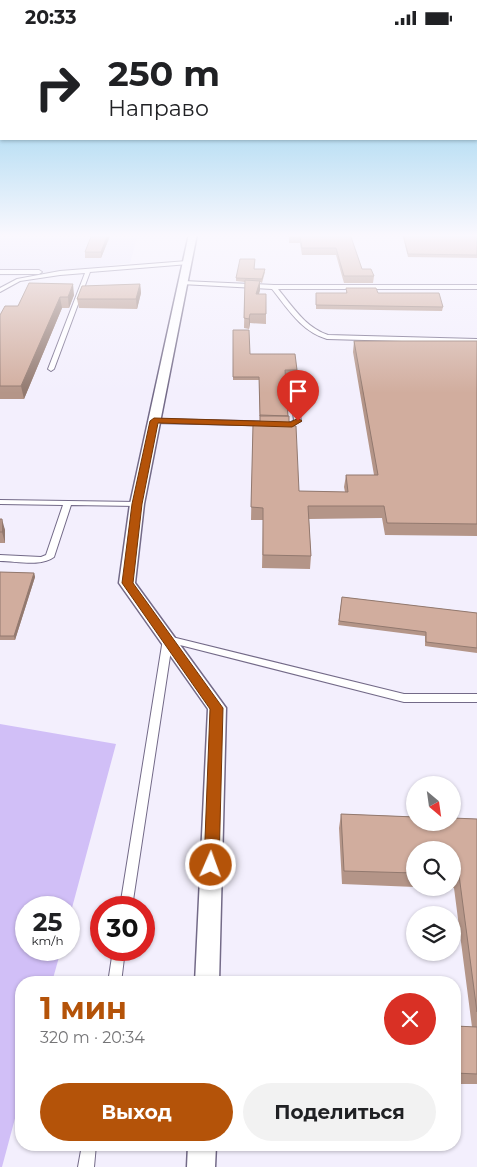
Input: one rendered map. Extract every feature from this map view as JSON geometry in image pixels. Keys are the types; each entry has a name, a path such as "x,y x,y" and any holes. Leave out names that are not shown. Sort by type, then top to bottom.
{"street":[{"path":"182,287 137,504 127,583 217,708 207,976"},
{"path":"201,1167 202,1151"}],"lane":[{"path":"51,369 82,287"},
{"path":"270,287 477,287"},
{"path":"274,287 307,328 316,334 326,337 477,341"},
{"path":"154,421 292,424 298,421 295,405"},
{"path":"0,503 137,504"},
{"path":"0,558 41,560 50,557 68,503"},
{"path":"128,896 168,639 404,698 477,698"},
{"path":"115,976 117,961"},
{"path":"86,1167 88,1151"}],"shaded area":[{"path":"0,724 116,744 75,896 15,896 15,961 58,961 54,976 15,976 15,1118 2,1167 0,1167"}],"building":[{"path":"27,287 72,287 68,297 60,297 21,386 0,386 0,315 5,306 18,306"},
{"path":"82,287 139,287 136,299 77,299"},
{"path":"245,287 258,287 256,294 266,294 266,314 250,314 249,319 244,318"},
{"path":"346,288 376,288 378,293 439,293 443,307 316,305 316,293 347,293"},
{"path":"233,330 249,330 250,354 295,354 297,370 285,370 288,416 260,416 259,377 233,377"},
{"path":"354,341 477,341 477,524 387,523 384,506 308,506 311,556 263,555 263,508 251,507 253,425 260,425 260,415 289,416 289,426 296,426 299,491 348,492 346,475 378,475"},
{"path":"0,519 2,519 2,532 0,532"},
{"path":"0,572 34,573 14,636 0,636"},
{"path":"342,597 477,613 477,648 426,642 426,632 339,621"},
{"path":"341,814 406,817 406,831 461,831 461,818 477,819 477,1012 461,890 461,841 406,841 406,873 344,871"},
{"path":"461,1026 477,1027 477,1074 461,1073"}],"route":[{"path":"211,865 217,708 127,583 137,504 154,421 292,424 298,421"}]}
